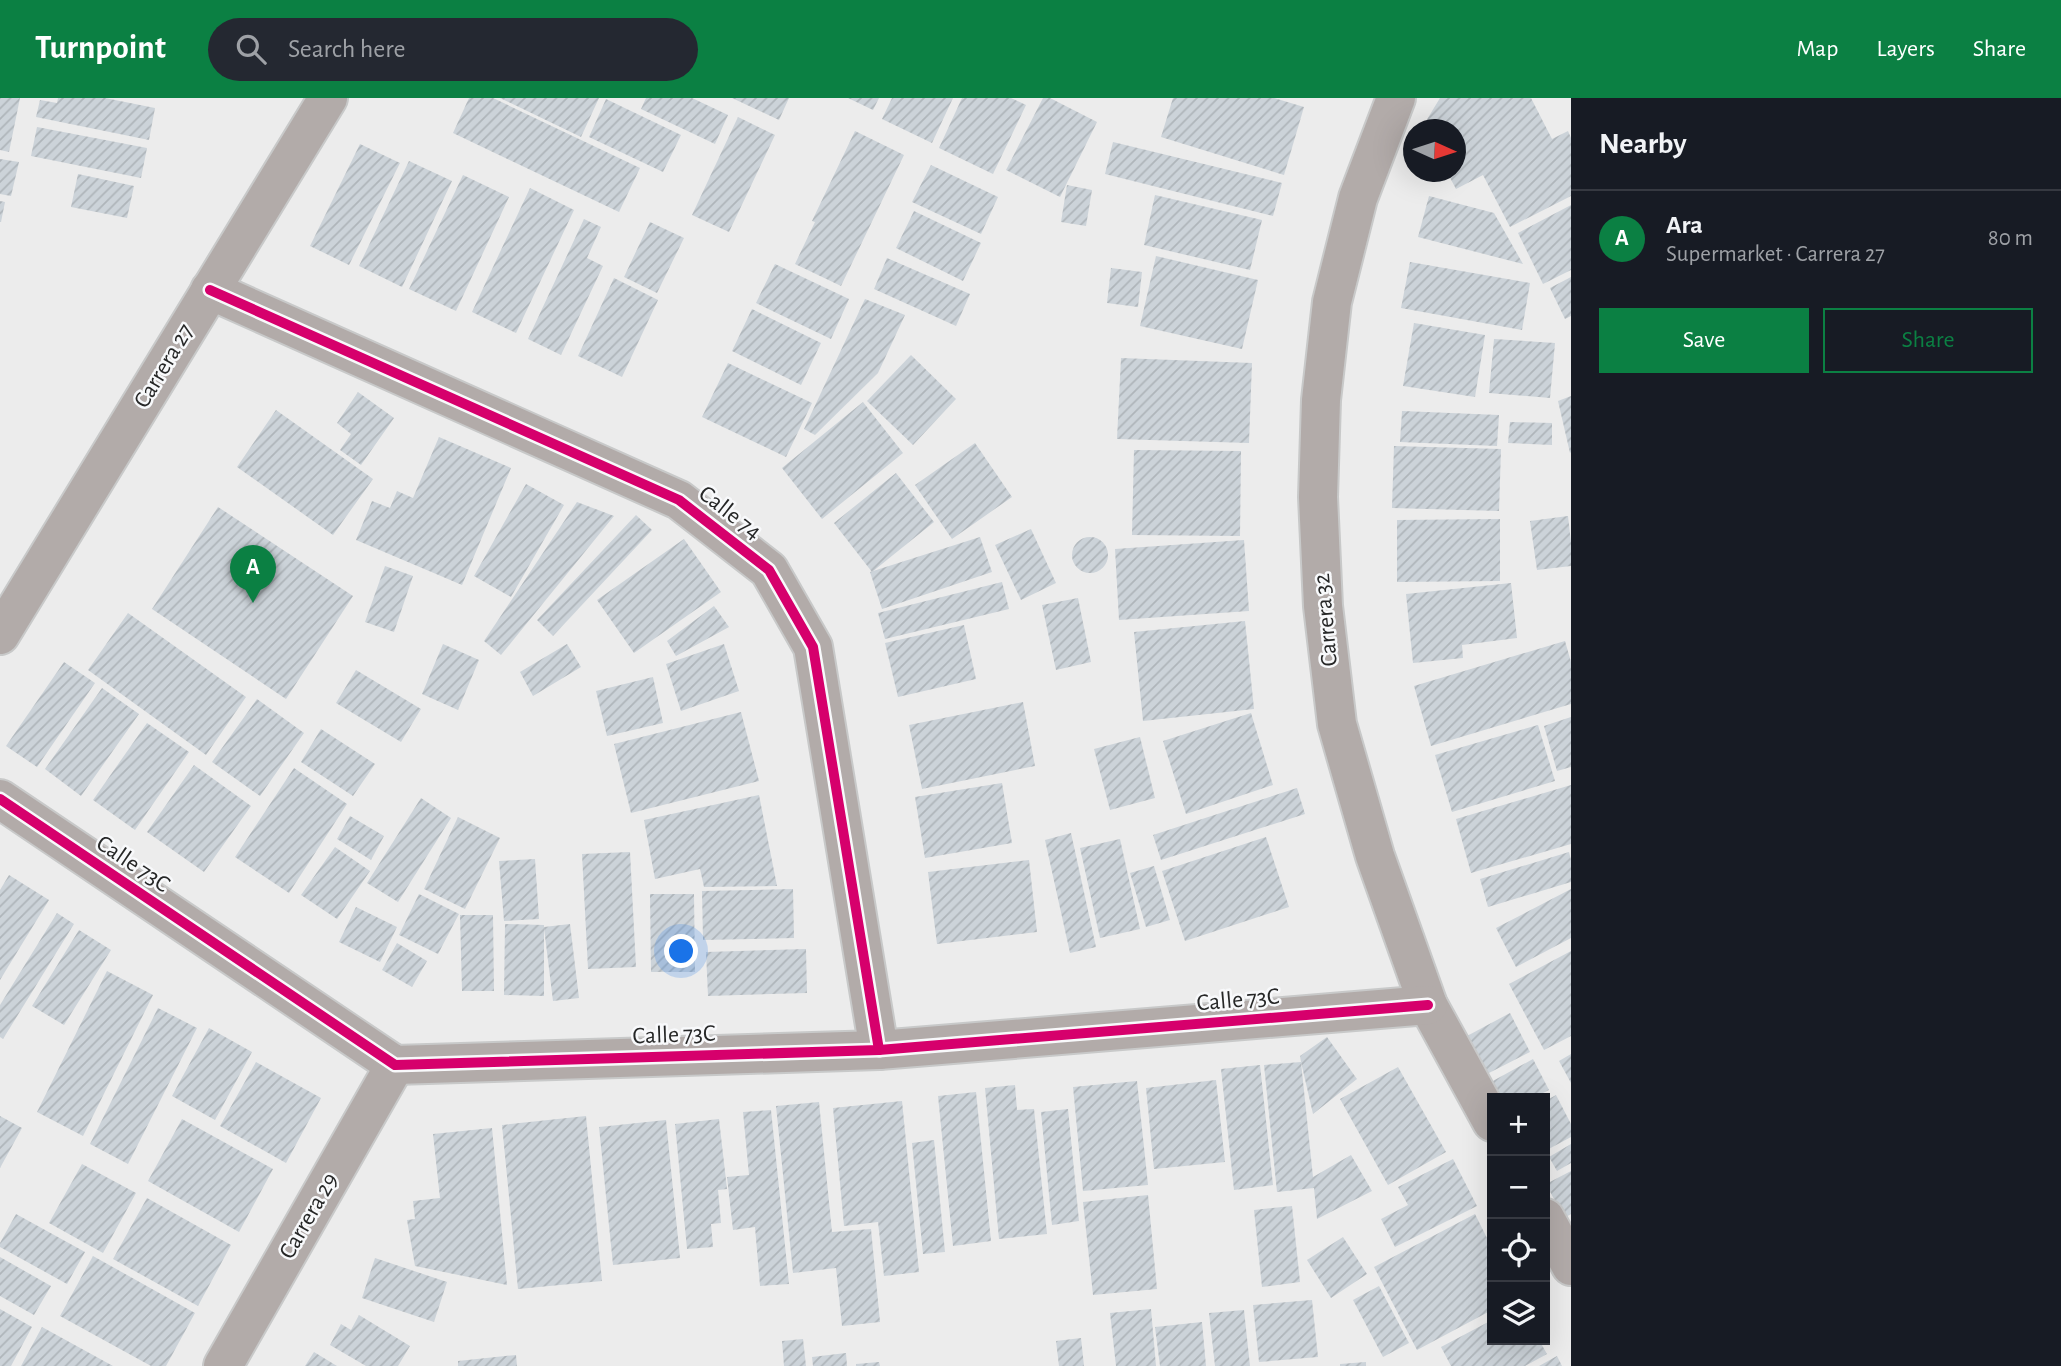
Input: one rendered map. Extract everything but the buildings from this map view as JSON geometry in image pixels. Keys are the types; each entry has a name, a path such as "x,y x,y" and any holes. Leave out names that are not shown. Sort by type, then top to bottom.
{"street":[{"name":"Carrera 27","path":"0,635 328,98"},
{"name":"Carrera 32","path":"1396,98 1358,198 1332,302 1321,400 1318,497 1323,606 1337,724 1376,856 1428,1005 1487,1113"},
{"name":"Calle 74","path":"211,290 679,500 769,570 813,647 878,1050"},
{"name":"Calle 73C","path":"0,799 395,1065 878,1050 1428,1005"},
{"name":"Carrera 29","path":"223,1366 395,1065"},
{"path":"1546,1219 1571,1266"}],"cycle path":[{"path":"210,290 679,500 769,570 813,647 879,1050"},
{"path":"0,799 395,1065 879,1050 1428,1005"}],"place":[{"name":"Ara","path":"253,603"}]}
